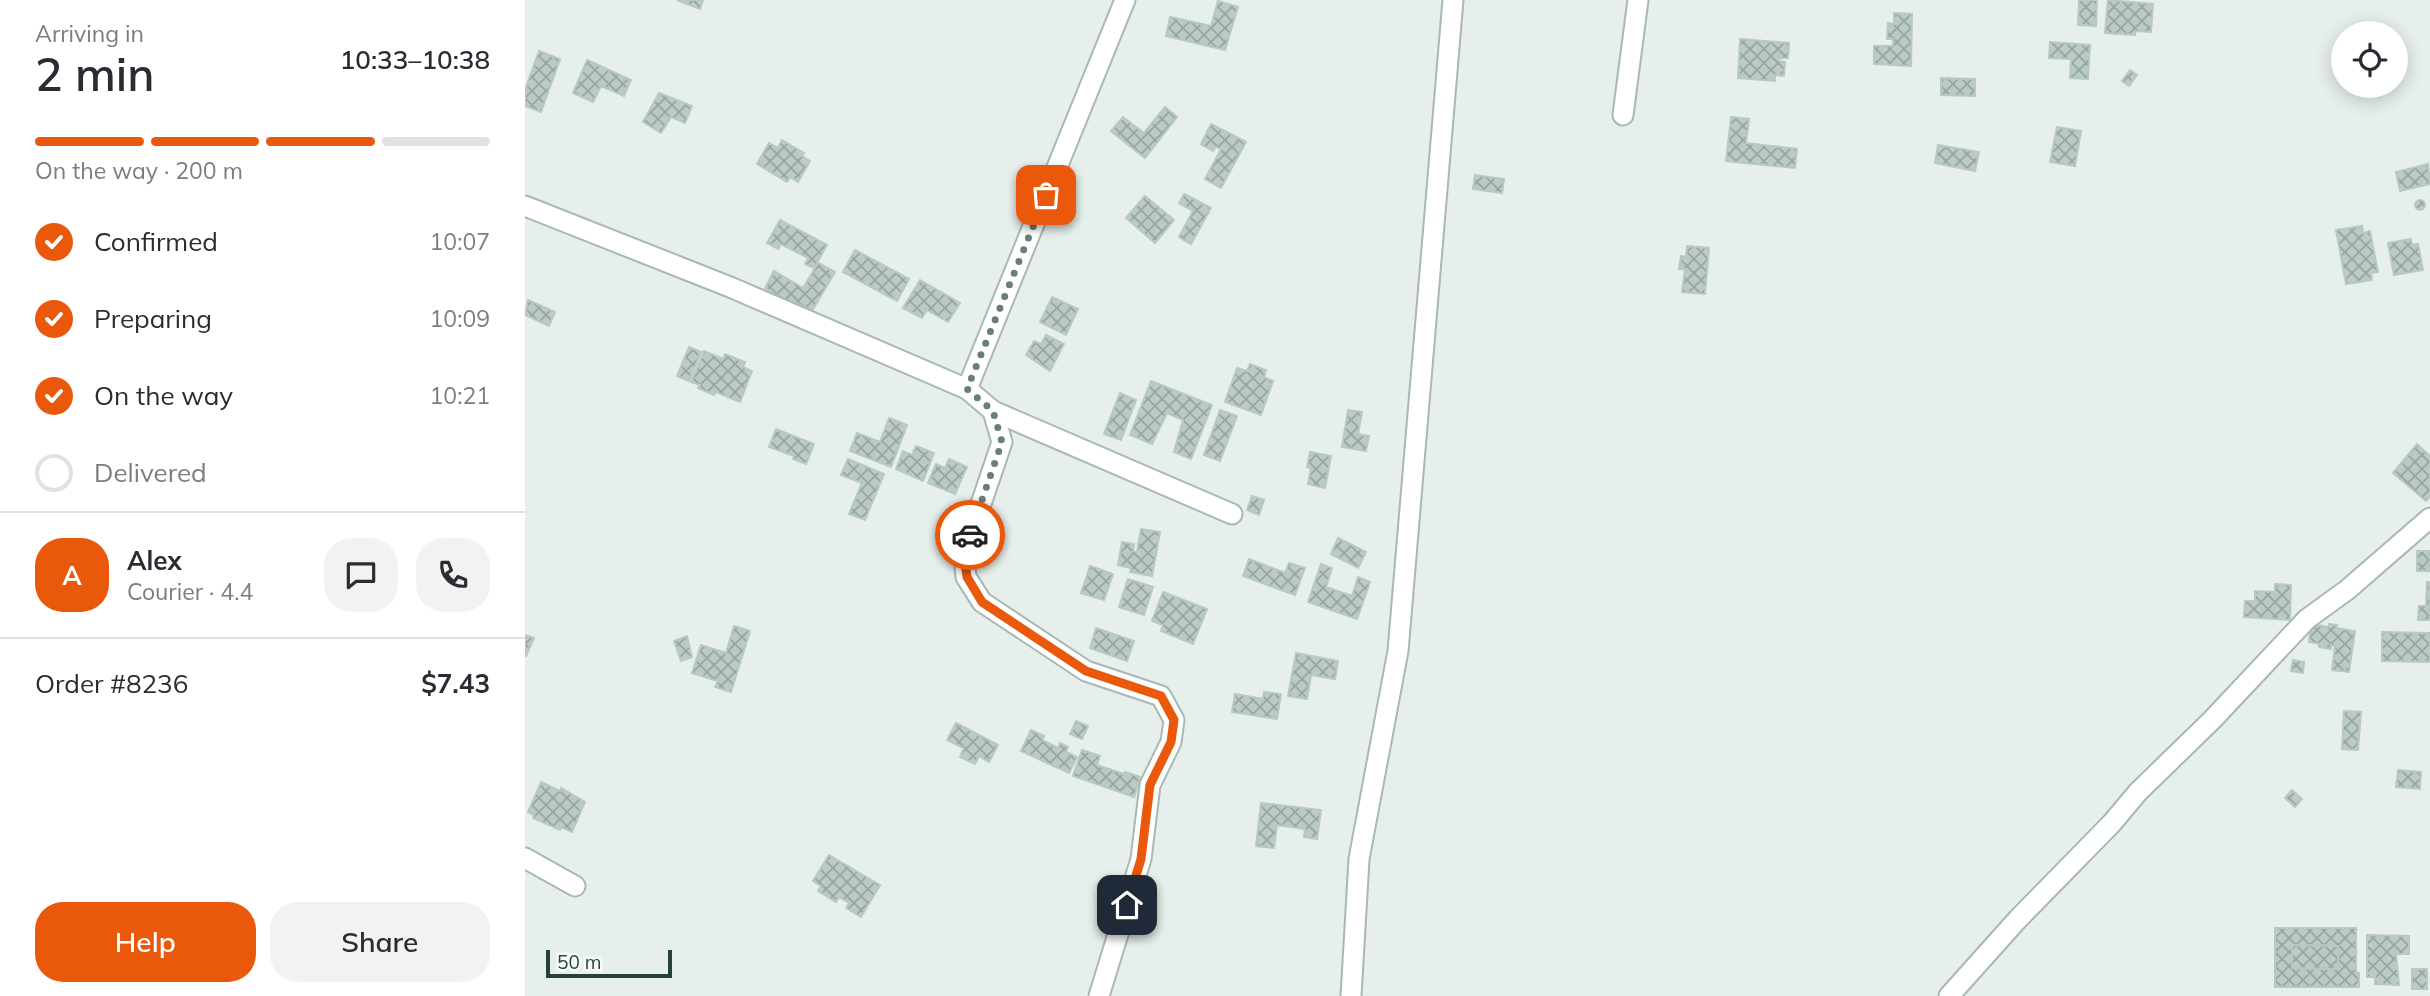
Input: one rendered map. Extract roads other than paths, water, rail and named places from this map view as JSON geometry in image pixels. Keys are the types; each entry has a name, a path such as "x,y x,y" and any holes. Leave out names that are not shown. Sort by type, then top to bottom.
{"street":[{"path":"967,389 1125,0"},
{"path":"1351,996 1359,859 1398,651 1453,0"},
{"path":"1623,115 1638,0"},
{"path":"525,206 730,287 967,389 993,411 1232,514"},
{"path":"993,411 1002,442 964,554 967,577 982,602 1086,671 1161,696 1174,720 1171,742 1150,785 1141,859 1099,996"},
{"path":"1949,996 2138,792 2212,720 2307,619 2347,590 2430,517"},
{"path":"525,858 575,886"}]}
